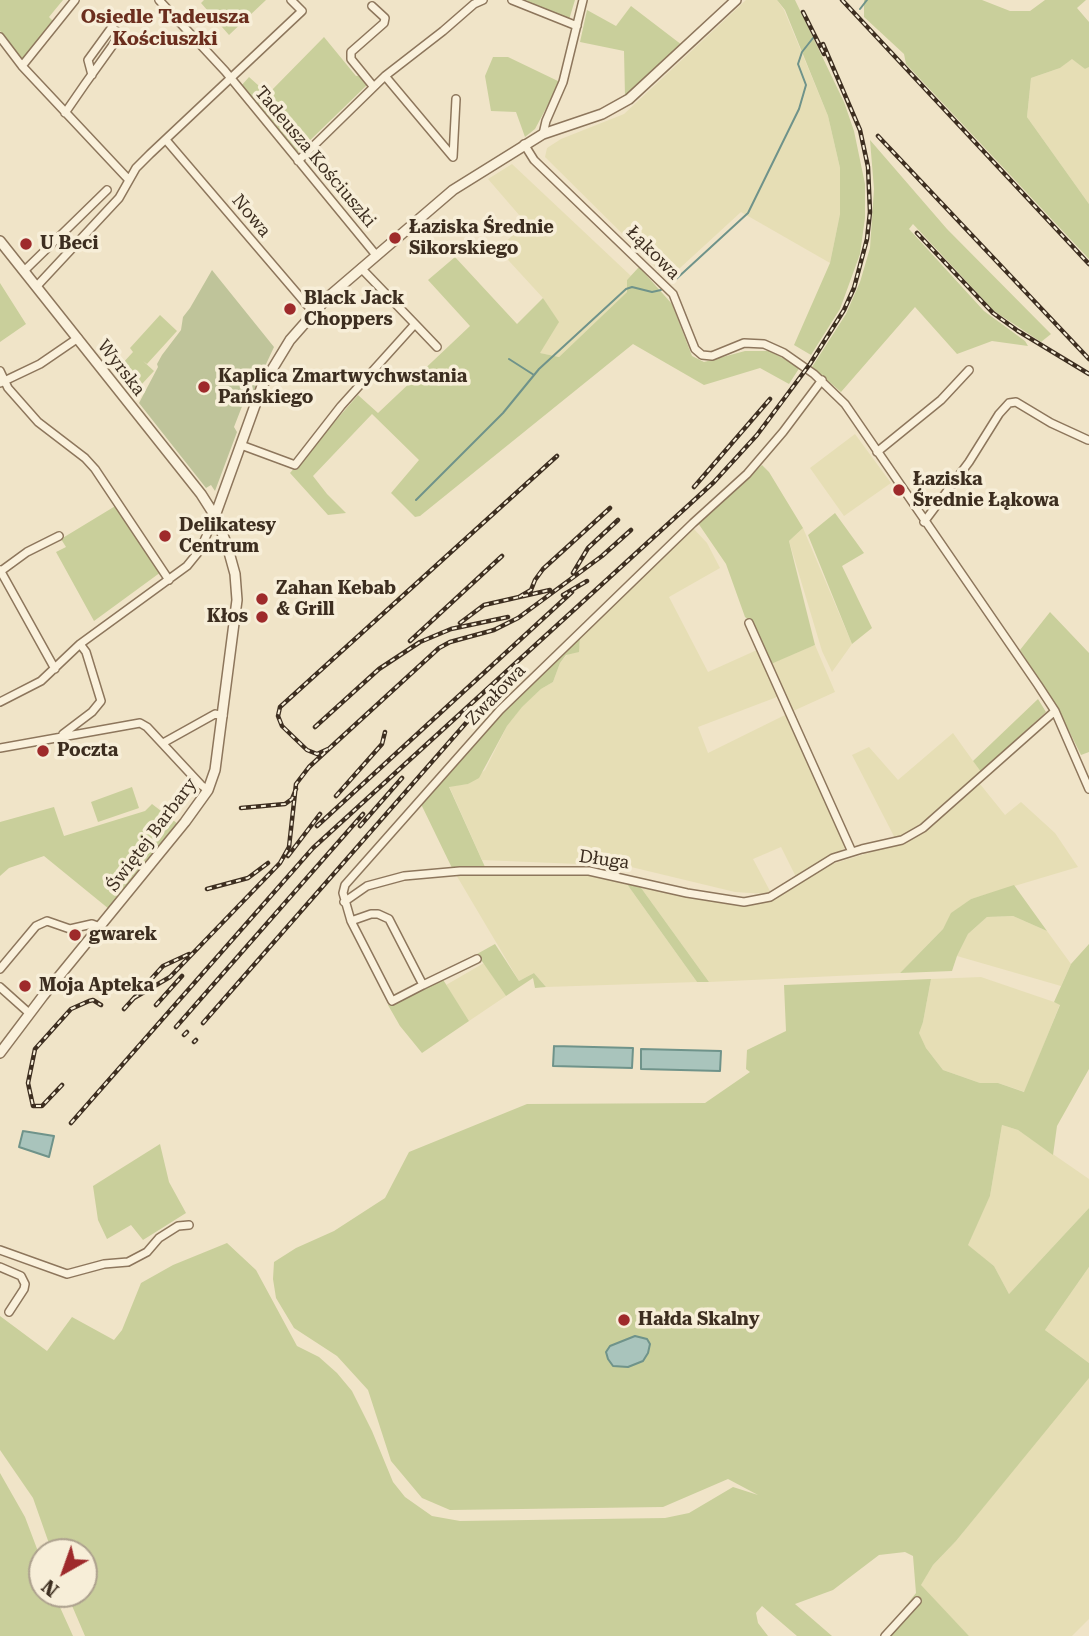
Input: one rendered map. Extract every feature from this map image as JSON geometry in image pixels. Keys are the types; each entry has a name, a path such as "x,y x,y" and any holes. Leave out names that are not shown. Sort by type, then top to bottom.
{"street":[{"path":"22,66 75,0"},
{"path":"159,0 230,79"},
{"path":"36,287 119,198 136,169 302,11 290,0"},
{"path":"298,161 373,86 482,0"},
{"path":"512,0 577,26"},
{"path":"543,134 563,82 583,0"},
{"path":"0,702 41,681 80,644 193,560 215,516 262,386 273,365 313,312 439,199 543,134 602,114 629,99 736,0"},
{"path":"372,6 385,19 384,23 351,52 351,59 373,86"},
{"path":"65,113 92,75 120,35 111,27 88,60 92,75"},
{"path":"0,37 22,66 129,180"},
{"path":"385,76 453,157 456,99"},
{"name":"Tadeusza Kościuszki","path":"230,79 376,255"},
{"name":"Nowa","path":"166,140 313,312"},
{"name":"Łąkowa","path":"524,144 534,160 673,294 695,349 702,355 712,356 744,343 764,344 795,360 822,380 845,404 1055,711 1089,789"},
{"path":"24,271 107,190"},
{"name":"Wyrska","path":"0,241 215,516"},
{"path":"361,268 437,347"},
{"path":"241,445 295,465 341,406 415,324"},
{"path":"3,381 40,364 78,338"},
{"path":"877,452 942,400 969,370"},
{"path":"0,371 8,388 38,422 85,458 95,469 169,580"},
{"name":"Zwałowa","path":"344,902 343,893 349,880 500,710 747,474 822,380"},
{"path":"925,522 965,469 999,414 1009,403 1016,402 1051,423 1088,440"},
{"path":"205,500 212,500 220,493 234,463"},
{"name":"Świętej Barbary","path":"0,1053 4,1039 100,927 201,803 208,790 215,771 219,715 237,600 234,574 224,536 215,516"},
{"path":"206,538 211,535 224,536"},
{"path":"55,668 0,570 27,552 59,536"},
{"path":"749,623 852,852"},
{"path":"59,737 92,712 101,701 86,652 80,644"},
{"name":"Długa","path":"344,902 367,886 404,876 460,871 589,871 687,893 744,902 770,897 833,858 902,840 923,828 1055,711"},
{"path":"163,743 219,715"},
{"path":"0,748 140,723 208,790"},
{"path":"344,902 392,1001 477,959"},
{"path":"351,920 371,914 388,919 423,985"},
{"path":"0,969 36,926 47,921 70,929 92,924 100,927"},
{"path":"0,987 29,1013"},
{"path":"0,1250 67,1273 104,1264 128,1262 142,1256 159,1238 178,1226 189,1225"},
{"path":"0,1267 21,1276 24,1284 24,1289 9,1312"},
{"path":"885,1636 917,1601"}],"shaded area":[{"path":"746,0 777,0 784,10 828,116 840,168 840,214 830,263 741,212 668,279 545,157 547,148 561,139 624,114"},
{"path":"1072,58 1085,69 1089,67 1089,204 1027,117 1031,78 1060,68"},
{"path":"512,164 631,276 627,280 627,292 559,357 539,353 558,322 543,298 498,249 526,223 488,179"},
{"path":"855,434 891,483 844,516 810,468"},
{"path":"693,528 707,543 720,568 669,597 708,672 757,650 772,663 815,645 835,692 791,712 777,697 698,727 708,753 785,715 847,847 796,877 781,847 753,859 771,893 766,894 735,892 627,866 482,860 449,786 468,784 485,770 507,726 521,707 553,682 560,663 580,645 580,638"},
{"path":"803,528 852,644 832,672 822,651 789,541"},
{"path":"953,733 981,772 980,784 1005,815 1021,802 1055,833 1078,867 971,899 952,913 943,929 900,973 709,982 639,885 711,900 771,899 832,864 898,844 852,755 869,747 898,780"},
{"path":"455,873 589,873 624,880 697,982 546,987 534,973 519,981"},
{"path":"1013,916 1047,931 1071,964 1061,986 957,956 968,934 987,917"},
{"path":"484,963 506,996 469,1021 446,985"},
{"path":"981,977 1060,1004 1025,1092 998,1083 980,1083 943,1070 926,1048 918,1032 923,1022 931,979"},
{"path":"1002,1125 1018,1130 1089,1179 1089,1208 1009,1294 994,1266 967,1245 990,1196"},
{"path":"1089,1267 1089,1363 1045,1330"},
{"path":"1087,1378 1089,1619 1072,1636 969,1636 920,1586 933,1565 956,1541"}],"green space":[{"path":"0,0 63,0 49,17 53,21 23,60 0,31"},
{"path":"204,0 266,0 229,35 201,3"},
{"path":"526,0 575,0 568,23"},
{"path":"777,0 795,0 844,102 854,131 865,184 865,218 860,254 840,309 811,355 794,345 830,263 840,214 840,168 828,116 785,10"},
{"path":"864,0 982,0 1010,11 1030,11 1045,0 1086,0 1077,8 1089,22 1089,67 1085,69 1072,59 1060,68 1031,78 1027,117 1089,204 1089,259 906,64 904,54 864,17"},
{"path":"631,6 682,45 625,96 624,51 580,42 587,10 616,26"},
{"path":"324,37 356,76 362,75 368,84 298,152 241,86 249,77 268,94"},
{"path":"493,57 508,57 560,82 535,129 525,137 516,112 491,111 485,76"},
{"path":"870,140 947,229 1051,334 1041,342 994,311 913,224 909,229 984,311 1028,346 992,341 957,354 915,307 841,392 812,367 846,314 860,282 870,248 874,189"},
{"path":"455,257 517,324 543,298 559,322 540,353 559,357 627,292 627,280 639,267 672,304 692,356 704,362 745,351 769,351 800,367 789,384 760,368 704,385 633,344 420,516 415,517 391,493 419,460 372,414 313,476 346,513 328,515 290,473 358,395 378,413 470,326 428,280"},
{"path":"212,270 274,347 254,390 248,391 234,427 237,432 215,491 211,485 206,488 139,403 158,367 157,364 181,330 183,317"},
{"path":"0,283 26,324 0,342"},
{"path":"160,315 177,331 147,364 143,361 154,371 142,384 121,365 133,352 130,348"},
{"path":"762,465 803,528 789,541 815,645 771,664 754,624 745,617 726,564 698,523"},
{"path":"117,505 161,572 94,621 56,552 66,547 61,539"},
{"path":"835,513 864,553 842,566 872,628 852,644 808,535"},
{"path":"1050,612 1089,653 1089,752 1081,755 1058,709 1020,650"},
{"path":"580,638 579,652 566,655 553,682 522,707 507,726 479,778 468,784 449,787 485,867 452,868 420,802 504,711"},
{"path":"1038,699 1046,712 981,772 973,761"},
{"path":"132,787 139,808 98,822 91,802"},
{"path":"152,804 178,824 109,909 44,856 9,868 0,876 0,822 54,807 64,836 145,811"},
{"path":"624,880 639,885 709,982 697,982"},
{"path":"1014,885 1047,931 1013,916 987,917 968,934 952,971 900,973 943,929 951,913 971,899"},
{"path":"495,944 519,981 534,973 546,987 535,988 533,978 506,996 477,954"},
{"path":"1089,944 1089,1069 1057,1126 1053,1155 1018,1130 1002,1125 990,1196 968,1245 994,1266 1009,1294 1089,1208 1089,1267 1045,1330 1089,1363 1089,1378 956,1541 933,1565 921,1585 969,1636 890,1636 886,1631 916,1593 913,1556 905,1552 879,1555 833,1590 795,1604 832,1636 797,1636 762,1606 756,1613 758,1623 768,1636 85,1636 73,1608 98,1608 98,1538 47,1538 33,1498 0,1450 0,1316 47,1351 72,1317 114,1340 122,1330 141,1283 173,1265 227,1243 256,1270 297,1346 319,1357 352,1391 393,1482 405,1497 432,1516 460,1521 665,1518 689,1513 733,1487 758,1495 728,1479 663,1507 450,1510 422,1498 391,1461 368,1390 337,1356 294,1328 276,1298 274,1262 296,1248 334,1231 385,1198 409,1152 527,1104 705,1103 750,1072 746,1069 747,1050 786,1031 784,985 931,979 919,1033 926,1048 943,1070 980,1083 998,1083 1024,1092 1060,1005 1054,1002 1071,964"},
{"path":"442,978 469,1021 422,1053 400,1026 388,1005"},
{"path":"160,1144 169,1182 186,1213 143,1240 131,1225 107,1239 98,1220 93,1186"},
{"path":"0,1473 25,1517 33,1538 28,1538 28,1608 60,1608 73,1636 0,1636"}],"water":[{"path":"554,1046 633,1048 632,1068 553,1066"},
{"path":"641,1049 721,1051 720,1071 641,1069"},
{"path":"23,1131 54,1136 49,1157 19,1147"},
{"path":"635,1336 647,1339 650,1344 643,1361 628,1367 613,1366 606,1352 610,1346"}],"waterway":[{"path":"860,9 867,0"},
{"path":"674,281 748,213 799,109 806,85 798,64 802,52 813,38"},
{"path":"416,500 503,413 539,369 626,289 632,287 652,292 661,290"},
{"path":"509,359 534,375"}],"railway":[{"path":"842,0 1089,264"},
{"path":"803,12 824,54"},
{"path":"71,1123 313,848 714,482 757,435 810,364 844,310 854,288 867,239 870,212 868,167 860,130 823,44"},
{"path":"878,136 1089,359"},
{"path":"917,233 993,313 1089,374"},
{"path":"694,487 770,399"},
{"path":"328,749 317,754 307,750 282,726 278,716 280,707 557,456"},
{"path":"519,597 531,590 543,569 610,508"},
{"path":"573,573 588,548 618,520"},
{"path":"134,998 170,977 280,863 289,847 296,784 309,767 439,648 450,642 494,630 518,618 602,556 631,530"},
{"path":"410,641 502,556"},
{"path":"563,595 587,581"},
{"path":"460,623 484,605 550,590"},
{"path":"317,826 572,592"},
{"path":"315,727 379,669 420,642 451,629 508,617"},
{"path":"203,1023 480,707"},
{"path":"336,796 382,744 385,732"},
{"path":"360,826 402,778"},
{"path":"241,808 285,804 292,799 296,789"},
{"path":"288,856 320,814"},
{"path":"176,1027 363,814"},
{"path":"207,889 248,878 268,863"},
{"path":"124,1009 163,966 189,954"},
{"path":"156,1005 182,976"},
{"path":"62,1085 42,1106 33,1106 28,1083 35,1049 71,1009 93,1000 101,1005"},
{"path":"184,1035 187,1032"}],"place":[{"name":"Łaziska Średnie Sikorskiego","path":"395,238"},
{"name":"U Beci","path":"26,244"},
{"name":"Black Jack Choppers","path":"290,309"},
{"name":"Kaplica Zmartwychwstania Pańskiego","path":"204,387"},
{"name":"Łaziska Średnie Łąkowa","path":"899,490"},
{"name":"Delikatesy Centrum","path":"165,536"},
{"name":"Zahan Kebab & Grill","path":"262,599"},
{"name":"Kłos","path":"262,617"},
{"name":"Poczta","path":"43,751"},
{"name":"gwarek","path":"75,935"},
{"name":"Moja Apteka","path":"25,986"},
{"name":"Hałda Skalny","path":"624,1320"}],"district":[{"name":"Osiedle Tadeusza Kościuszki","path":"165,28"}]}
